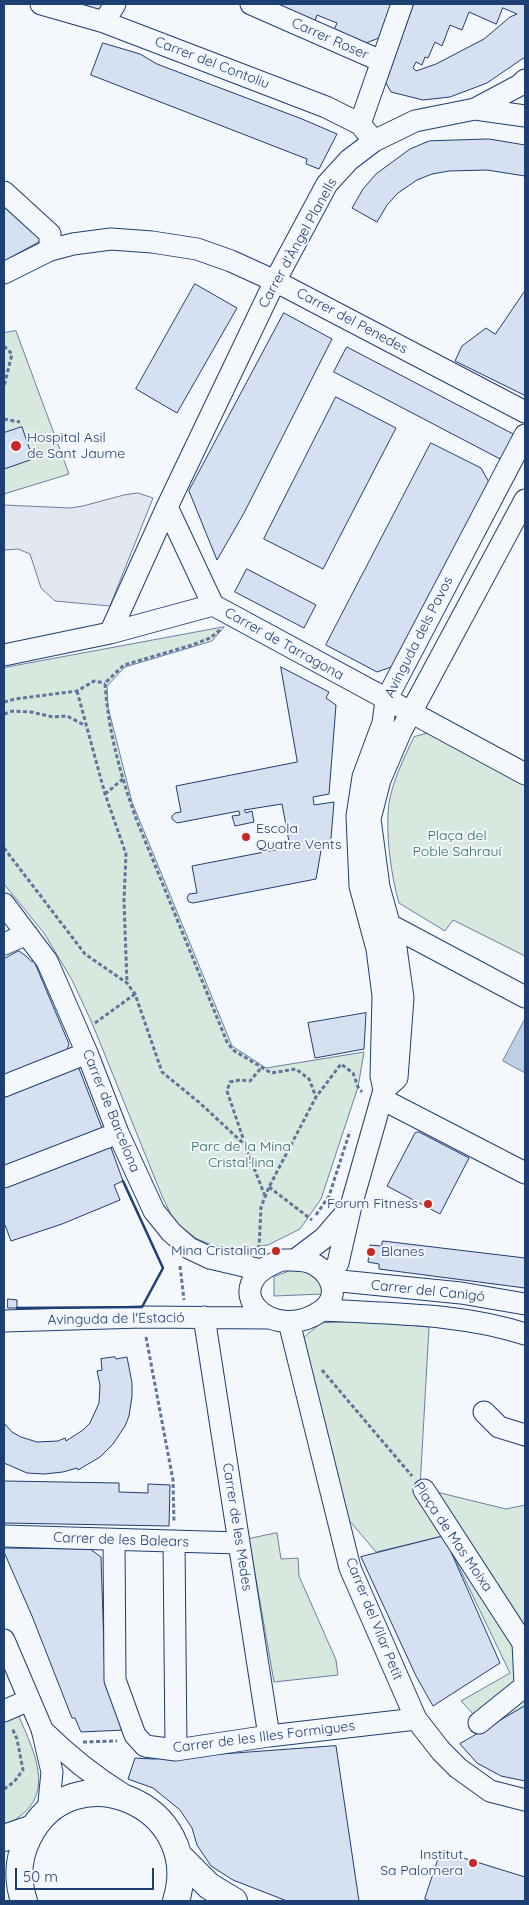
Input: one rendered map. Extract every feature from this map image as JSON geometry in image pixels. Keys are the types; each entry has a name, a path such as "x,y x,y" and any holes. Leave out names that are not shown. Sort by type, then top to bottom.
{"main road":[{"path":"4,1838 40,1820 71,1798 92,1794 112,1794 132,1800 152,1812 162,1822 174,1842 179,1856 181,1879 176,1901"},
{"path":"23,1901 20,1884 20,1865 24,1846 40,1820"},
{"path":"179,1856 210,1886 234,1901"},
{"path":"4,1887 23,1901"}],"street":[{"name":"Carrer del Contoliu","path":"41,4 104,22 326,106 360,124 374,140"},
{"path":"104,22 116,4"},
{"name":"Carrer Roser","path":"251,4 381,61"},
{"path":"360,124 402,4"},
{"name":"Carrer d'Àngel Planells","path":"110,633 167,507 275,281 327,184 348,160 374,140 415,121 475,109 520,85 525,80"},
{"path":"475,109 525,116"},
{"path":"4,192 50,234 50,250"},
{"name":"Carrer del Penedes","path":"4,273 50,250 74,244 111,239 152,242 197,249 231,261 275,281 525,412"},
{"name":"Avinguda dels Pavos","path":"330,1279 338,1264 351,1206 383,1094 397,1078 403,998 396,948 380,924 360,886 357,816 363,776 383,723 386,700 525,435"},
{"name":"Avinguda dels Pavos","path":"380,924 379,887 370,818 380,780 402,731 525,500"},
{"path":"167,507 213,605"},
{"name":"Carrer de Tarragona","path":"4,655 110,633 213,605 525,774"},
{"name":"Carrer de Barcelona","path":"4,904 47,961 88,1053 118,1133 154,1211 171,1232 189,1248 210,1258 258,1257"},
{"path":"380,924 525,996"},
{"path":"4,944 27,934"},
{"path":"4,1086 88,1053"},
{"path":"383,1094 525,1173"},
{"path":"4,1177 118,1133"},
{"name":"Avinguda dels Pavos","path":"295,1260 324,1238 351,1206"},
{"path":"228,1316 239,1306 250,1289 258,1257 268,1265 282,1260 309,1262 321,1269 330,1279 333,1293 330,1302 323,1310 309,1319 289,1322 267,1318 254,1306 250,1298 250,1289"},
{"name":"Carrer del Canigó","path":"330,1279 461,1293 525,1304"},
{"path":"323,1310 446,1317 506,1328 525,1334"},
{"name":"Avinguda de l'Estació","path":"4,1322 142,1317 228,1316 267,1318"},
{"name":"Carrer de les Medes","path":"195,1317 239,1542 269,1736"},
{"name":"Carrer del Vilar Petit","path":"289,1322 350,1568 416,1719 441,1751 458,1768 490,1791 525,1800"},
{"path":"484,1412 499,1427 525,1435"},
{"name":"Plaça de Mas Moixa","path":"424,1490 523,1643 525,1685 478,1723"},
{"name":"Carrer de les Balears","path":"4,1536 239,1542"},
{"path":"114,1540 115,1680 136,1735 140,1740"},
{"path":"174,1541 176,1750"},
{"path":"4,1640 29,1700 48,1736 66,1754 94,1776 132,1800"},
{"path":"4,1711 29,1700"},
{"name":"Carrer de les Illes Formigues","path":"140,1740 145,1746 176,1750 269,1736 416,1719"},
{"path":"40,1820 52,1772 48,1736"}],"path":[{"path":"4,346 12,354 4,386"},
{"path":"4,420 20,422"},
{"path":"224,627 210,638 192,645 124,664 106,683 106,704 111,730 123,780 150,855 228,1042 233,1050 271,1073 296,1069 309,1079 316,1097"},
{"path":"4,702 77,691 94,682 106,683"},
{"path":"77,691 105,794 126,854 124,902 127,983"},
{"path":"4,714 13,711 31,712 53,718 68,716 86,726"},
{"path":"105,794 123,780"},
{"path":"4,848 85,954 127,983 135,994 162,1072 246,1145"},
{"path":"90,1027 135,994"},
{"path":"258,1257 261,1206 316,1097 341,1064 353,1073 362,1092"},
{"path":"261,1068 250,1081 230,1082 227,1092 265,1196"},
{"path":"359,1101 364,1082"},
{"path":"306,1227 329,1196 351,1128"},
{"path":"269,1187 312,1220"},
{"path":"258,1257 266,1248"},
{"path":"180,1265 195,1317"},
{"path":"142,1317 172,1480 174,1541"},
{"name":"Plaça de Mas Moixa","path":"317,1365 424,1490"},
{"path":"48,1736 140,1740"},
{"path":"4,1789 14,1782 23,1770 17,1738"}],"green space":[{"path":"16,331 69,474 4,494 4,333"},
{"name":"Parc de la Mina Cristal·lina","path":"224,627 212,641 125,667 107,686 108,707 132,802 232,1046 266,1068 364,1052 358,1087 321,1199 300,1229 268,1245 243,1249 214,1246 197,1239 174,1221 162,1196 92,1023 72,980 44,933 4,884 4,668"},
{"name":"Plaça del Poble Sahrauí","path":"432,732 525,781 525,956 453,920 445,931 399,903 390,853 389,803 396,778 414,737"},
{"path":"297,1268 302,1268 320,1279 323,1294 274,1296 274,1277"},
{"path":"368,1321 429,1327 420,1488 506,1509 525,1505 525,1706 487,1729 461,1701 510,1673 444,1536 376,1552 343,1513 303,1338 321,1323"},
{"path":"277,1533 281,1559 298,1558 299,1576 336,1660 338,1675 274,1682 249,1539"},
{"path":"18,1714 34,1753 39,1781 37,1794 31,1805 20,1816 4,1826 4,1720"}],"shaded area":[{"path":"138,493 153,498 110,606 55,601 41,588 30,554 18,549 4,550 4,505 70,508"}],"water":[{"path":"525,1019 525,1073 503,1061"}],"building":[{"path":"75,4 105,4 97,10"},
{"path":"274,4 391,4 379,38 366,43 334,30 337,23 317,15 315,21"},
{"path":"414,4 525,4 525,57 487,83 450,97 423,100 391,92 386,83","holes":["503,8 517,14 510,17 484,39 436,64 416,71 413,68 416,62 422,65 425,57 428,58 435,42 442,46 450,25 462,30 469,12 496,24"]},
{"path":"103,43 140,54 157,64 337,134 319,169 306,164 307,159 91,75"},
{"path":"489,139 525,145 525,176 487,170 449,171 432,174 417,180 398,193 387,205 377,222 352,208 363,189 376,174 410,149 429,141"},
{"path":"4,201 41,235 39,242 4,261"},
{"path":"195,284 237,308 177,413 136,389"},
{"path":"525,291 524,395 455,361 462,346 486,328 495,334"},
{"path":"284,313 332,339 244,513 217,560 189,491"},
{"path":"347,347 517,436 504,461 334,372"},
{"path":"336,397 396,428 323,569 264,539"},
{"name":"Hospital Asil de Sant Jaume","path":"22,427 33,459 4,469 4,433"},
{"path":"431,443 481,468 491,486 397,665 377,672 326,645"},
{"path":"247,569 316,605 304,628 235,592"},
{"path":"281,667 329,692 326,698 336,705 329,794 313,797 314,805 334,802 330,850 322,845 316,879 193,903 189,902 187,898 189,894 197,893 192,866 290,847 282,804 244,810 246,813 252,811 254,822 235,826 232,816 240,815 239,811 177,823 172,819 175,813 181,812 176,786 297,762"},
{"path":"19,951 32,962 34,961 69,1044 67,1050 4,1075 4,959"},
{"path":"366,1013 364,1049 315,1058 308,1023"},
{"path":"78,1066 102,1128 4,1167 4,1096"},
{"path":"419,1132 469,1158 440,1214 387,1186 415,1133"},
{"path":"110,1145 123,1181 114,1185 120,1200 62,1224 11,1241 4,1226 4,1187"},
{"path":"383,1241 525,1258 525,1288 379,1269 379,1264 368,1262 370,1245 381,1246"},
{"path":"8,1299 17,1300 17,1308 8,1308"},
{"path":"115,1357 116,1359 127,1357 132,1383 129,1416 113,1444 100,1457 78,1470 77,1468 44,1474 27,1473 4,1463 4,1423 12,1432 37,1442 58,1441 65,1438 66,1441 83,1430 90,1423 99,1403 100,1385 97,1371 102,1370 101,1359"},
{"path":"4,1481 119,1483 119,1492 148,1493 148,1484 170,1485 169,1526 4,1523"},
{"path":"444,1536 500,1663 433,1706 416,1676 361,1557"},
{"path":"4,1549 90,1549 101,1557 105,1678 124,1730 81,1732 75,1718 72,1718 32,1616 4,1552"},
{"path":"525,1706 525,1781 501,1776 477,1763 460,1744"},
{"path":"336,1746 359,1901 287,1901 233,1880 211,1866 197,1845 192,1828 180,1810 153,1788 128,1779 135,1758 153,1759"},
{"name":"Institut Sa Palomera","path":"441,1851 525,1877 525,1901 430,1901 425,1899"}],"wall":[{"path":"17,1308 142,1307 163,1268 123,1181"}],"place":[{"name":"Hospital Asil de Sant Jaume","path":"16,446"},
{"name":"Escola Quatre Vents","path":"246,837"},
{"name":"Forum Fitness","path":"428,1204"},
{"name":"Mina Cristalina","path":"276,1251"},
{"name":"Blanes","path":"371,1252"},
{"name":"Institut Sa Palomera","path":"473,1863"}]}
